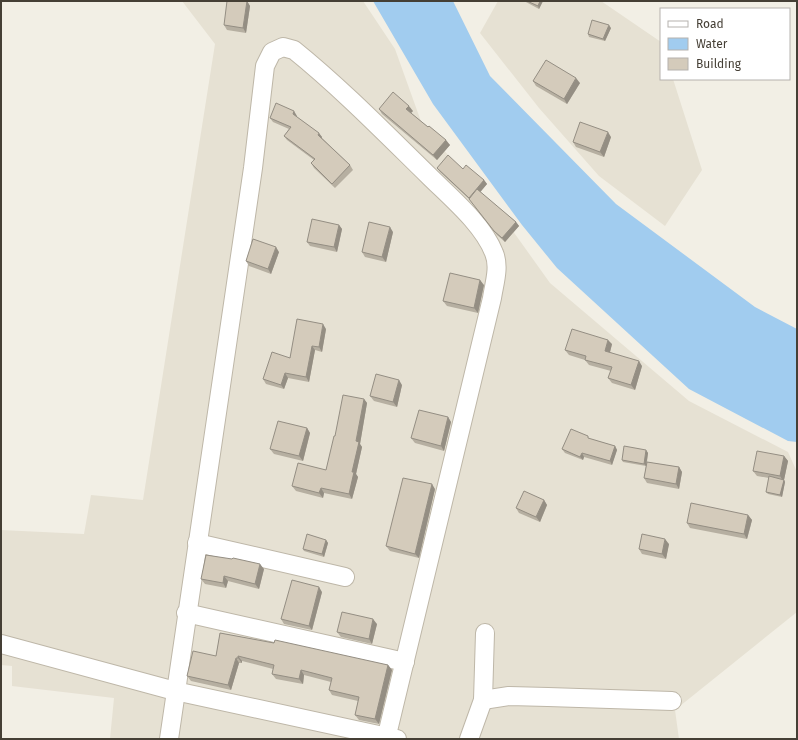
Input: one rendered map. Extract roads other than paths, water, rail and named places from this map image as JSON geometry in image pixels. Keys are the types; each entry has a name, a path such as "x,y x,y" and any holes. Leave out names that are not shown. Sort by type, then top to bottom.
{"street":[{"path":"1,644 175,690 390,738 405,662 492,298 497,264 495,255 482,230 373,121 298,53 283,47 272,52 265,66 252,176 186,613 175,690 169,739"},
{"path":"197,543 345,577"},
{"path":"186,613 405,662"},
{"path":"468,739 482,700 485,633"},
{"path":"482,700 509,696 540,696 672,701"}],"water":[{"path":"373,1 453,1 490,76 616,204 755,307 797,329 797,442 788,441 689,389 557,268 522,225 433,104"}]}
